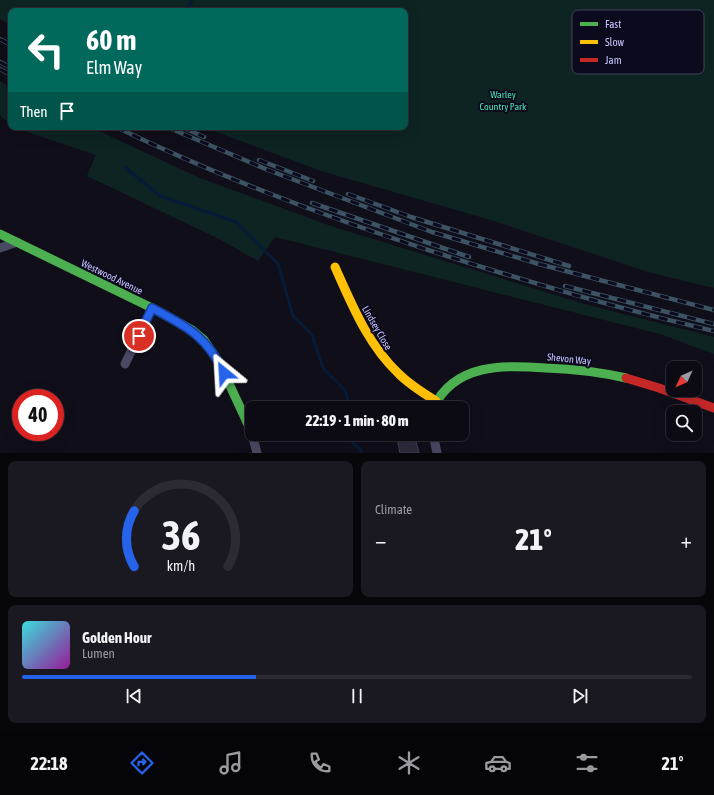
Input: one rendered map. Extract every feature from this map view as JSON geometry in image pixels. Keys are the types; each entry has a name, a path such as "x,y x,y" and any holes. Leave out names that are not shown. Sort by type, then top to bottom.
{"street":[{"name":"Westwood Avenue","path":"0,234 152,308 192,330 204,340 213,351 245,419"},
{"path":"0,248 17,242"},
{"name":"Lindsey Close","path":"335,267 361,325 384,360 430,401"},
{"path":"125,364 152,308"},
{"name":"Shevon Way","path":"436,401 440,393 464,376 490,368 520,366 578,370 618,377 650,385 714,408"},
{"name":"Westwood Avenue","path":"254,441 257,453"},
{"path":"434,441 437,453"}],"green space":[{"name":"Warley Country Park","path":"0,0 714,0 714,288 648,272 494,221 321,171 211,130 408,130 408,8 8,8 8,23 0,19"},
{"path":"0,81 8,86 8,123 0,115"},
{"path":"21,130 96,130 200,178 331,226 588,305 714,337 714,354 660,334 275,237 258,261 219,239 87,176 96,155"}],"building":[{"path":"397,441 416,441 419,453 400,453"}],"waterway":[{"path":"188,8 192,0"},
{"path":"125,167 160,196 236,222 278,264 293,316 312,335 323,368 345,390 348,401"},
{"path":"352,441 361,450 361,453"}],"railway":[{"path":"0,39 8,43"},
{"path":"0,62 8,66"},
{"path":"0,69 8,73"},
{"path":"123,130 260,190 408,244 636,312 714,331"},
{"path":"174,130 268,170 432,232 539,264 714,310"},
{"path":"189,130 204,137"},
{"path":"259,160 313,181"},
{"path":"348,194 411,217 569,266"},
{"path":"312,203 469,257"},
{"path":"565,286 714,324"}],"traffic: fast":[{"path":"0,234 152,308 192,330 204,340 219,362 245,418"},
{"path":"437,401 442,393 454,382 467,375 497,367 566,369 596,372 626,378"}],"traffic: slow":[{"path":"335,267 362,324 378,350 403,378 436,401"}],"traffic: jam":[{"path":"626,378 714,408"}],"route":[{"path":"139,336 152,308 192,330 204,340 213,351 224,373"}]}
